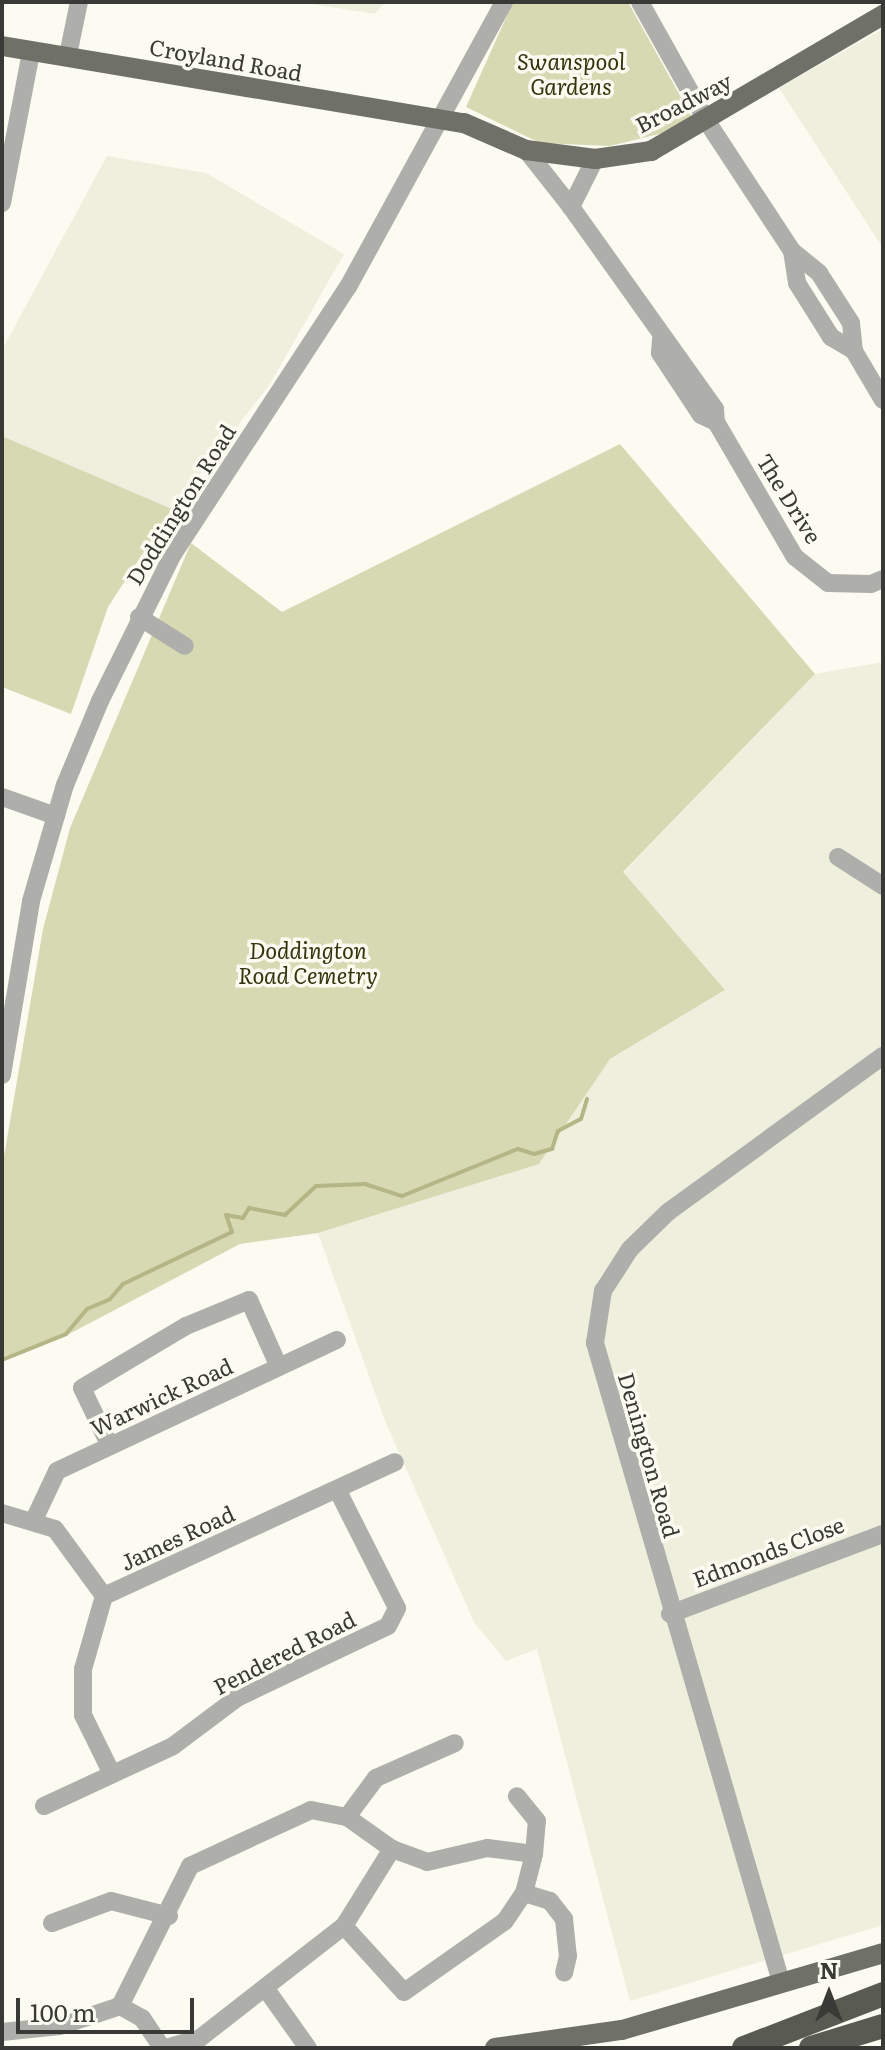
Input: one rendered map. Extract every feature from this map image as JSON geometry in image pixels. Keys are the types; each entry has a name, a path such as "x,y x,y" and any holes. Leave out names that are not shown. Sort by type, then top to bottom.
{"highway":[{"path":"744,2048 883,1994"},
{"path":"753,2048 883,2007"},
{"path":"811,2048 883,2026"},
{"path":"858,2048 883,2042"}],"main road":[{"name":"Broadway","path":"443,119 472,126 526,150 595,159 651,151 883,15"},
{"name":"Croyland Road","path":"2,46 443,119"},
{"path":"495,2048 622,2030 883,1953"}],"street":[{"path":"68,55 79,2"},
{"name":"Doddington Road","path":"2,1075 31,901 56,816 100,701 139,617 217,486 348,287 443,119 504,2"},
{"path":"640,2 706,120 792,251 819,273 851,323 854,351 883,400"},
{"path":"2,203 31,53"},
{"name":"The Drive","path":"526,150 571,207 661,339 673,346 715,409 716,422 795,557 828,583 871,584 883,579"},
{"path":"571,207 595,159"},
{"path":"139,617 185,646"},
{"path":"2,797 56,816"},
{"path":"838,857 883,886"},
{"name":"Denington Road","path":"781,1982 670,1614 595,1343 603,1291 630,1249 668,1212 883,1056"},
{"path":"110,1446 82,1388 186,1326 249,1300 279,1367"},
{"name":"Warwick Road","path":"33,1522 57,1471 337,1340"},
{"name":"James Road","path":"2,1513 55,1529 104,1596 395,1462"},
{"name":"Pendered Road","path":"44,1806 173,1746 237,1698 388,1626 397,1608 337,1489"},
{"name":"Edmonds Close","path":"670,1614 883,1534"},
{"path":"104,1596 83,1669 83,1715 112,1774"},
{"path":"347,1817 376,1778 455,1743"},
{"path":"344,1926 404,1992 505,1921 524,1893 534,1854 537,1821 517,1796"},
{"path":"120,2006 137,1965 169,1916 190,1866 311,1810 347,1817 392,1849 427,1862 487,1848 534,1854"},
{"path":"2,2032 60,2026 120,2006 142,2018 164,2048 200,2038 344,1926 392,1849"},
{"path":"524,1893 550,1901 564,1919 568,1956 564,1973"},
{"path":"52,1923 111,1901 169,1916"},
{"path":"266,1989 308,2048"}],"shaded area":[{"path":"300,2 385,2 375,14"},
{"path":"883,29 883,248 779,88"},
{"path":"107,156 206,173 344,254 268,387 172,509 2,436 2,350"},
{"path":"883,662 883,1925 630,2001 537,1649 506,1661 474,1622 385,1421 318,1233 539,1164 610,1059 724,991 623,873 815,674"}],"green space":[{"name":"Swanspool Gardens","path":"513,2 628,2 692,117 667,132 610,146 540,143 466,107"},
{"path":"2,436 172,509 108,607 71,714 2,687"},
{"name":"Doddington Road Cemetry","path":"620,444 815,674 623,872 725,990 610,1059 539,1164 318,1233 240,1244 69,1334 2,1360 2,1168 43,929 70,828 191,543 282,612"}],"waterway":[{"path":"2,1360 66,1334 87,1309 110,1299 123,1284 232,1232 226,1215 243,1218 249,1208 285,1215 316,1186 365,1184 402,1196 518,1149 534,1154 552,1149 558,1131 581,1119 587,1099"}]}
